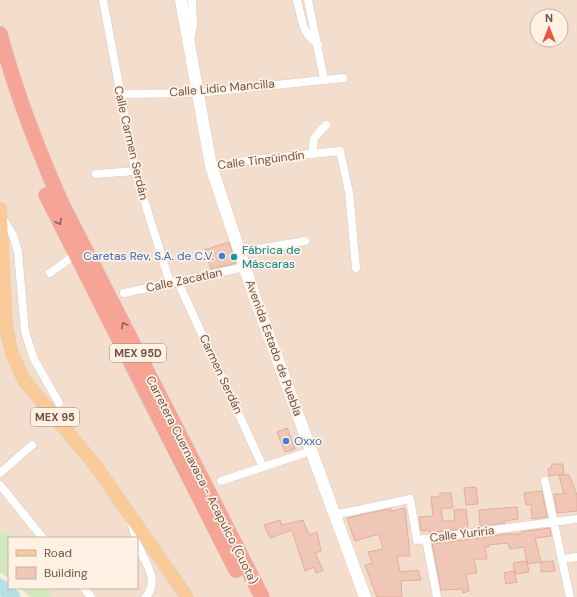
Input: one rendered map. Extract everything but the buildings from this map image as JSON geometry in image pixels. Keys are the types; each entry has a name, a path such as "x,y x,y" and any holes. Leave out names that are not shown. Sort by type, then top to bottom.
{"highway":[{"name":"Carretera Cuernavaca - Acapulco (Cuota)","path":"0,34 10,70 34,142 62,204 262,597"},
{"name":"Carretera Cuernavaca - Acapulco (Cuota)","path":"0,73 25,145 52,208 250,597"}],"main road":[{"name":"MEX 95","path":"0,212 6,327 12,354 24,380 95,465 187,597"}],"street":[{"name":"Calle Carmen Serdán","path":"103,0 135,171 174,282"},
{"name":"Avenida Estado de Puebla","path":"181,0 211,166 245,267 365,597"},
{"path":"189,43 193,26 192,0"},
{"path":"297,0 304,32 318,44"},
{"path":"308,0 324,79"},
{"name":"Calle Lidio Mancilla","path":"120,94 198,93 343,78"},
{"name":"Calle Tingüindín","path":"312,154 314,138 326,125"},
{"name":"Calle Tingüindín","path":"211,166 340,151 349,192 356,268"},
{"path":"96,174 135,171"},
{"path":"0,212 13,235 18,252 25,332 34,359 59,403"},
{"path":"240,252 305,241"},
{"path":"50,273 68,260 75,252"},
{"name":"Calle Zacatlan","path":"124,293 245,267"},
{"name":"Carmen Serdán","path":"174,282 263,467"},
{"path":"0,473 32,445"},
{"path":"221,481 311,451"},
{"path":"544,480 570,597"},
{"path":"0,485 42,537"},
{"name":"Calle Yuriria","path":"334,515 410,499 417,540 577,519"},
{"path":"128,512 136,537"},
{"path":"426,539 437,597"},
{"path":"138,544 154,581 152,590 146,597"},
{"path":"562,559 577,557"},
{"path":"85,589 92,597"}],"shaded area":[{"path":"0,0 577,0 577,597 49,597 53,593 50,589 138,589 138,537 10,537 6,530 0,535"}],"green space":[{"path":"6,530 10,537 8,537 8,578 0,572 0,535"},
{"path":"21,589 50,589 53,593 49,597 30,597"}],"waterway":[{"path":"0,586 13,597"}],"place":[{"name":"Caretas Rev, S.A. de C.V.","path":"222,256"},
{"name":"Fábrica de Máscaras","path":"234,257"},
{"name":"Oxxo","path":"286,441"}]}
